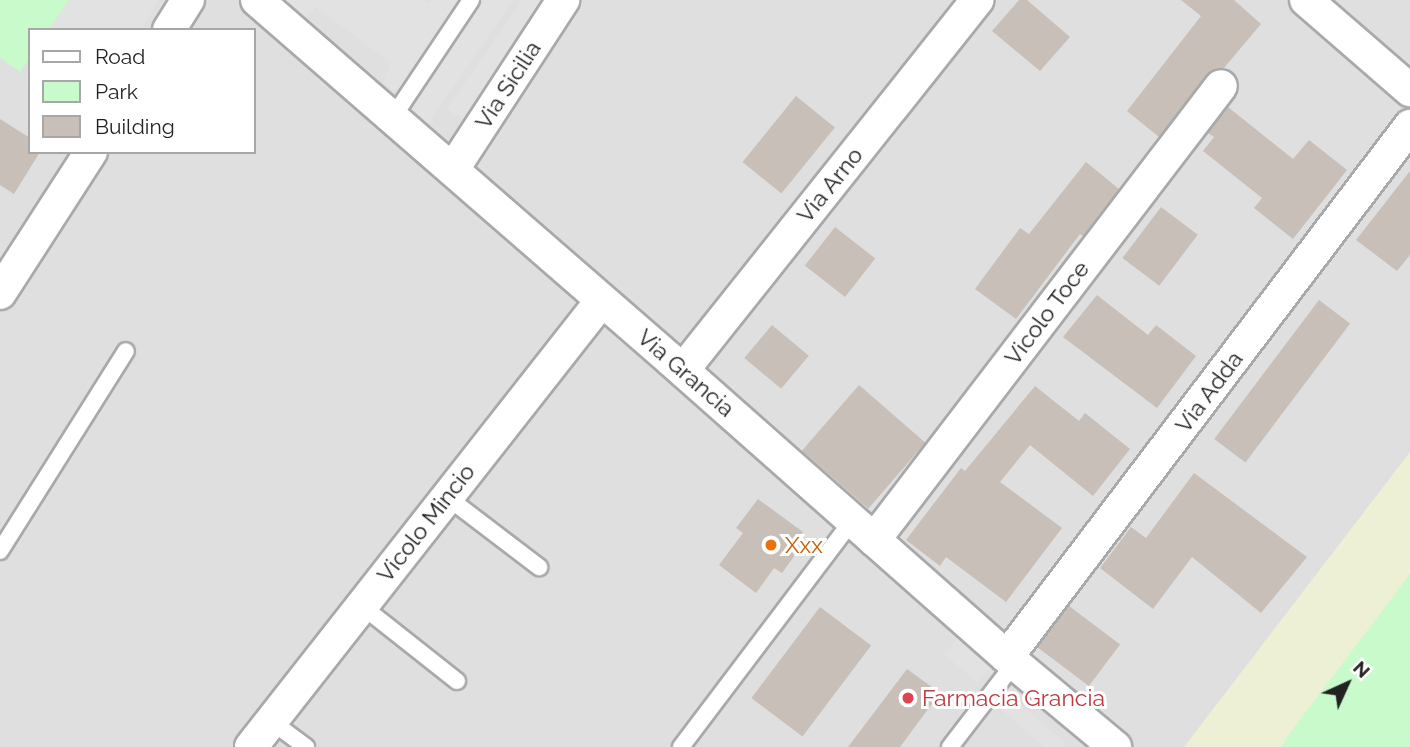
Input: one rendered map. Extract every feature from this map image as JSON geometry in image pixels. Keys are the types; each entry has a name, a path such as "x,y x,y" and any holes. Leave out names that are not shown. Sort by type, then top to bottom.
{"street":[{"path":"170,28 188,0"},
{"name":"Via Sicilia","path":"453,169 563,0"},
{"name":"Via Arno","path":"683,370 977,0"},
{"path":"1306,0 1409,87"},
{"name":"Via Grancia","path":"271,5 393,117 1011,660 1115,747"},
{"name":"Vicolo Toce","path":"863,530 1221,86"},
{"name":"Via Adda","path":"1011,660 1410,126"},
{"path":"0,293 90,154"},
{"name":"Vicolo Mincio","path":"251,747 602,300"}],"lane":[{"path":"393,117 471,0"},
{"path":"0,551 126,351"},
{"path":"447,497 538,567"},
{"path":"681,747 863,530"},
{"path":"362,606 457,681"},
{"path":"950,747 1011,660"},
{"path":"271,721 306,747"}],"shaded area":[{"path":"0,0 183,0 165,28 28,28 28,154 84,154 0,284"},
{"path":"69,0 159,0 142,28 50,28"},
{"path":"194,0 247,0 1106,747 0,747 0,303 96,154 256,154 256,28 176,28"},
{"path":"264,0 1299,0 1410,95 1410,747 1122,747"},
{"path":"285,0 423,0 429,4 432,0 513,0 428,124 413,111 415,105 383,83 391,63 316,7 306,18"},
{"path":"522,0 547,0 465,121 447,109"},
{"path":"1309,0 1410,0 1410,86"},
{"path":"957,639 990,668 977,683 944,654"},
{"path":"1005,691 1064,742 1064,747 1044,747 1002,710"}],"green space":[{"path":"0,0 69,0 50,28 28,28 28,61 20,72 0,58"},
{"path":"1410,452 1410,574 1282,747 1184,747"},
{"path":"1410,574 1410,747 1282,747 1289,734"}],"building":[{"path":"1019,0 1027,0 1070,37 1040,71 992,31"},
{"path":"1181,0 1234,0 1261,24 1224,68 1215,69 1206,75 1159,137 1127,111 1201,16"},
{"path":"796,96 835,127 781,194 743,162"},
{"path":"1228,107 1293,159 1309,140 1347,170 1293,239 1254,208 1262,198 1203,151 1214,137 1208,133"},
{"path":"0,119 28,137 28,154 39,154 14,194 0,185"},
{"path":"1086,162 1119,189 1083,236 1080,234 1016,319 975,289 1020,228 1029,234"},
{"path":"1410,171 1410,255 1397,271 1356,240"},
{"path":"1161,207 1198,235 1159,286 1122,258"},
{"path":"835,227 875,258 845,297 805,266"},
{"path":"1097,295 1148,335 1156,325 1196,356 1157,408 1063,337"},
{"path":"1319,300 1350,323 1245,462 1214,439"},
{"path":"772,325 809,356 781,389 744,358"},
{"path":"859,385 925,443 868,508 802,451"},
{"path":"1035,386 1079,421 1085,413 1130,449 1093,496 1030,445 1000,482 1062,528 1006,602 946,557 940,566 906,540 961,468 965,471"},
{"path":"1194,473 1307,557 1261,613 1192,557 1153,609 1100,568 1131,527 1146,538"},
{"path":"758,499 803,532 789,550 795,555 782,573 774,568 756,593 719,565 743,533 736,528"},
{"path":"1069,606 1120,645 1089,686 1038,648"},
{"path":"820,607 871,646 803,737 751,698"},
{"path":"907,669 940,693 900,747 848,747"}],"place":[{"name":"Xxx","path":"771,545"},
{"name":"Farmacia Grancia","path":"908,698"}]}
